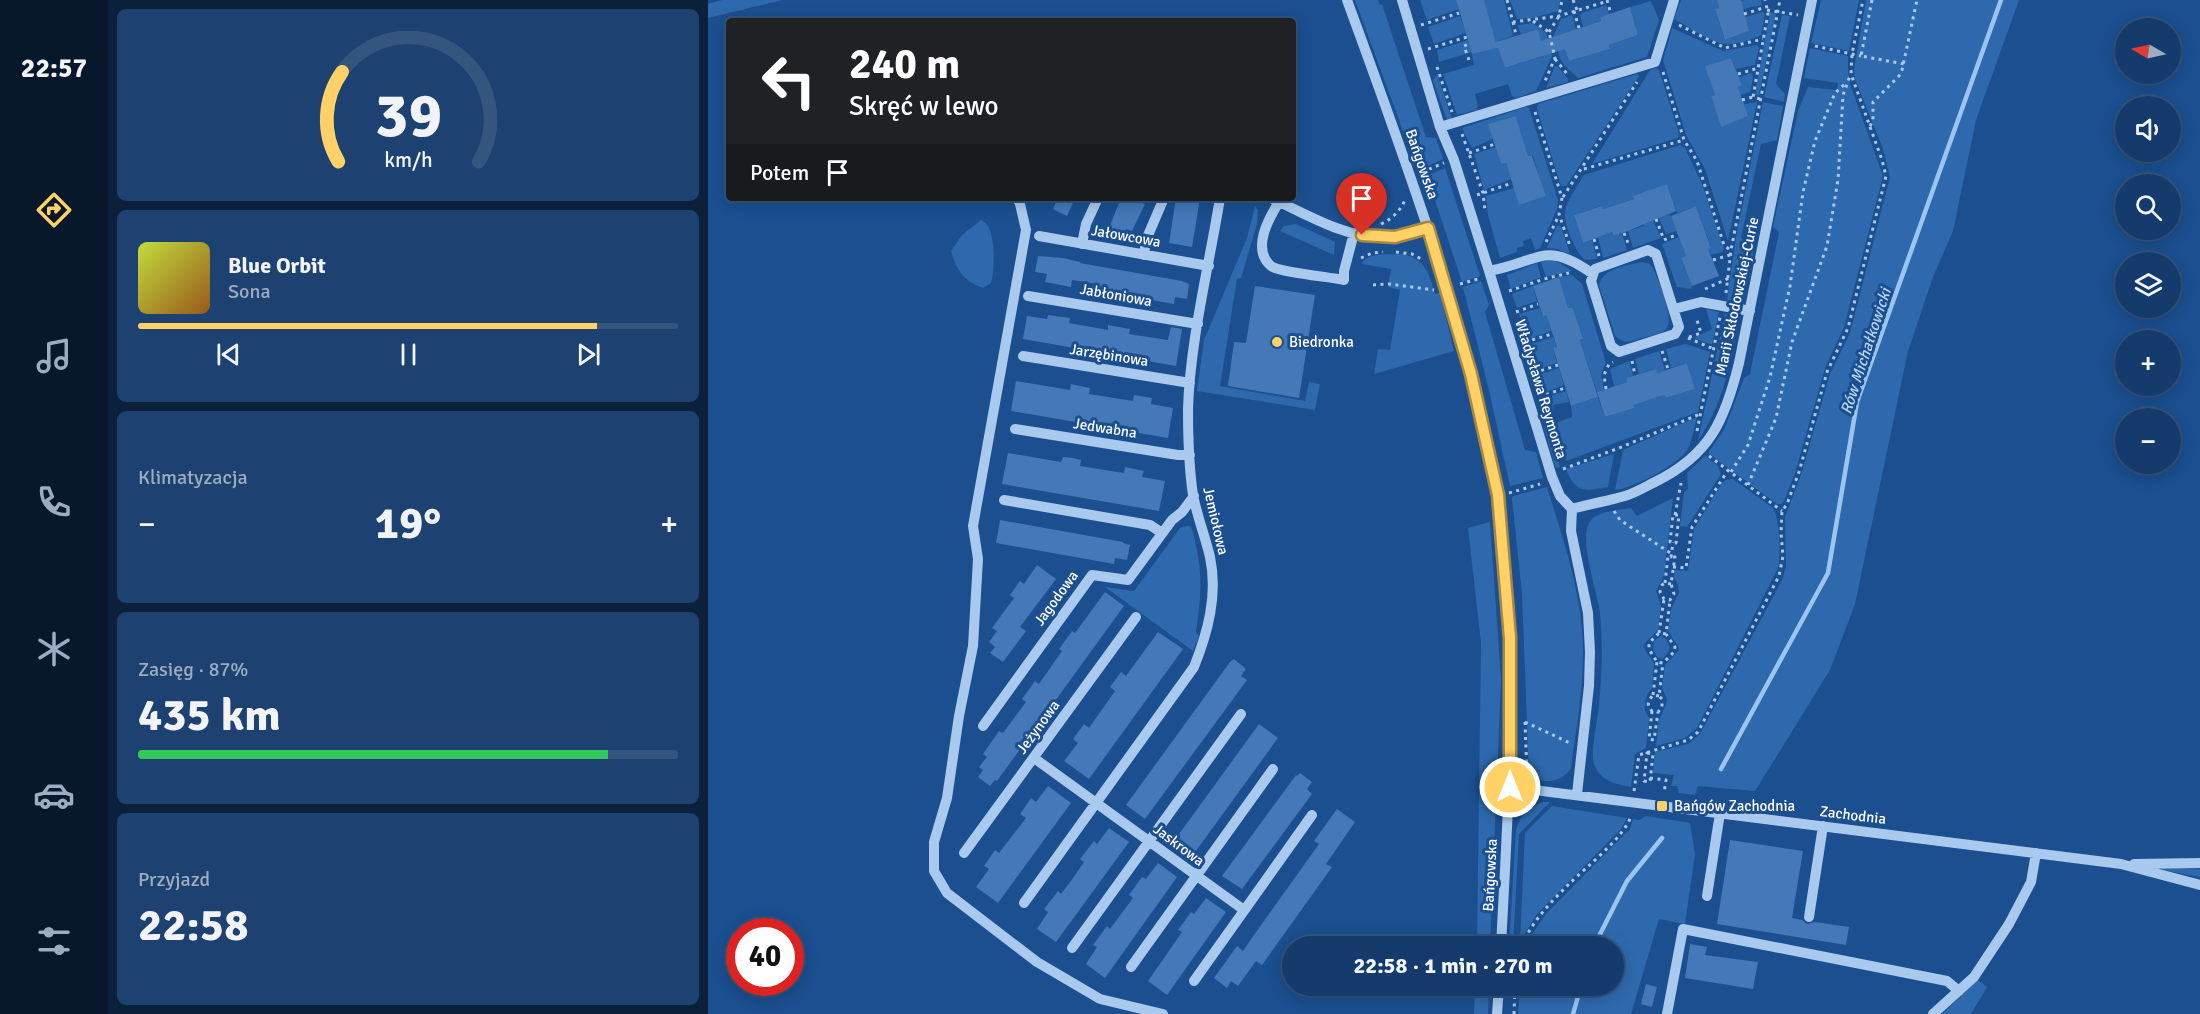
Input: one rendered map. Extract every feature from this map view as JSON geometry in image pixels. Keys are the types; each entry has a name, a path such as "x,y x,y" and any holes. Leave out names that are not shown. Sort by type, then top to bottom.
{"street":[{"name":"Bańgowska","path":"1347,0 1428,228 1471,374 1498,495 1510,638 1510,787 1502,936"},
{"name":"Władysława Reymonta","path":"1402,0 1440,127 1454,160 1485,275 1511,346 1552,477 1560,496 1572,509"},
{"path":"1440,127 1652,63 1674,0"},
{"name":"Marii Skłodowskiej-Curie","path":"1572,509 1628,495 1668,475 1701,449 1716,430 1730,399 1750,311 1812,0"},
{"path":"1018,201 1026,230 973,526 978,560 973,646 959,716 947,798 934,842 934,871 948,893 1037,962 1100,999 1162,1014"},
{"path":"1082,244 1086,224 1097,201"},
{"path":"1144,255 1146,240 1163,201"},
{"name":"Jemiołowa","path":"1024,903 1194,667 1205,639 1212,604 1210,559 1194,496 1188,411 1198,324 1220,201"},
{"path":"1275,201 1261,241 1270,266 1282,271 1344,280 1344,271 1354,233"},
{"path":"1277,201 1354,233 1395,237 1428,228"},
{"name":"Jałowcowa","path":"1039,236 1209,266"},
{"path":"1648,250 1656,254 1679,327 1675,334 1619,352 1611,345 1591,281 1593,274 1595,269 1648,250"},
{"path":"1485,275 1543,255 1557,254 1574,267 1593,274"},
{"name":"Jabłoniowa","path":"1028,296 1198,324"},
{"path":"1674,309 1701,302 1750,311"},
{"name":"Jarzębinowa","path":"1023,356 1190,383"},
{"name":"Jedwabna","path":"1015,429 1190,455"},
{"name":"Jagodowa","path":"983,726 1092,575 1128,580 1162,533 1194,496"},
{"path":"1004,500 1150,525 1162,533"},
{"path":"1572,509 1571,531 1588,613 1590,652 1589,686 1577,794"},
{"name":"Jeżynowa","path":"964,853 1136,617"},
{"path":"1072,948 1241,714"},
{"name":"Jaskrowa","path":"1034,758 1098,802 1196,877 1244,910"},
{"path":"1131,967 1273,770"},
{"name":"Zachodnia","path":"1510,787 2121,864 2200,885"},
{"path":"1707,896 1720,813"},
{"path":"1194,981 1312,815"},
{"path":"1809,917 1823,826"},
{"path":"1933,1014 1974,977 2009,924 2031,882 2036,853"},
{"name":"Zachodnia","path":"2121,864 2200,863"},
{"path":"1667,1014 1683,929 1947,981 1959,991"},
{"path":"1497,1014 1498,996"}],"path":[{"path":"1508,0 1516,35"},
{"path":"1549,32 1559,16 1562,0"},
{"path":"1574,0 1579,28"},
{"path":"1513,22 1559,16 1593,2 1607,0 1611,14"},
{"path":"1753,97 1767,8 1765,0"},
{"path":"1695,437 1728,281 1730,255 1780,0"},
{"path":"1748,485 1776,418 1792,342 1827,246 1838,180 1843,95 1851,74 1852,54 1863,0"},
{"path":"1861,56 1872,0"},
{"path":"1870,126 1873,120 1873,102 1899,76 1904,64 1917,0"},
{"path":"1744,14 1767,8 1808,17"},
{"path":"1909,10 1915,11"},
{"path":"1424,24 1460,14"},
{"path":"1533,21 1549,32 1555,58 1577,86"},
{"path":"1679,26 1725,48 1763,39"},
{"path":"1432,48 1467,37"},
{"path":"1468,60 1464,46 1469,44"},
{"path":"1863,46 1868,47"},
{"path":"1817,47 1904,64"},
{"path":"1901,49 1907,50"},
{"path":"1555,58 1542,88 1526,101 1562,198"},
{"path":"1543,255 1559,214 1562,198 1652,63 1661,66 1684,140 1697,161 1725,245 1731,250"},
{"path":"1738,74 1758,68"},
{"path":"1528,936 1543,911 1601,855 1629,823 1639,755 1688,740 1698,732 1779,576 1783,556 1780,533 1782,511 1787,504 1798,472 1827,372 1848,328 1886,176 1851,74"},
{"path":"1673,567 1686,568 1692,527 1748,445 1770,377 1790,286 1803,192 1815,141 1835,93 1848,82"},
{"path":"1742,100 1753,97 1760,99"},
{"path":"1582,170 1684,140"},
{"path":"1470,153 1495,144"},
{"path":"1483,193 1512,183"},
{"path":"1378,225 1393,217 1400,209 1405,192"},
{"path":"1509,291 1574,267 1559,214"},
{"path":"1656,219 1664,240 1678,234"},
{"path":"1594,239 1601,260"},
{"path":"1359,260 1372,253 1403,252 1422,258 1428,264"},
{"path":"1713,260 1730,255"},
{"path":"1460,284 1485,275"},
{"path":"1373,285 1389,284 1437,290"},
{"path":"1528,308 1538,304"},
{"path":"1688,338 1701,333 1695,315"},
{"path":"1511,346 1552,334"},
{"path":"1664,356 1668,369"},
{"path":"1632,361 1635,375"},
{"path":"1547,369 1558,365"},
{"path":"1604,375 1606,389"},
{"path":"1554,392 1565,388"},
{"path":"1564,469 1700,414"},
{"path":"1721,465 1782,511"},
{"path":"1509,493 1545,483"},
{"path":"1672,555 1673,542 1676,543 1679,515 1675,515 1677,498"},
{"path":"1613,509 1620,520 1675,557 1671,584 1675,591 1670,600 1666,634 1675,646 1674,652 1663,663 1659,696 1662,702 1658,712 1654,740 1651,739"},
{"path":"1646,781 1650,782 1653,754 1650,752 1651,739 1649,739 1652,711 1648,700 1653,695 1657,662 1649,649 1649,643 1659,633 1664,599 1660,592 1665,583 1668,556 1672,555"},
{"path":"1665,583 1671,584"},
{"path":"1664,599 1670,600"},
{"path":"1659,633 1666,634"},
{"path":"1657,662 1663,663"},
{"path":"1653,695 1659,696"},
{"path":"1652,711 1658,712"},
{"path":"1525,722 1582,748"},
{"path":"1644,790 1647,753 1650,752"},
{"path":"1650,778 1666,780 1664,793"},
{"path":"1514,1014 1515,996"}],"shaded area":[{"path":"722,0 783,0 708,18 708,4"},
{"path":"1355,0 1378,0 1380,5 1382,4 1426,137 1436,138 1443,159 1422,169 1417,169"},
{"path":"1420,0 1456,0 1459,9 1427,20"},
{"path":"1484,0 1504,0 1513,36 1496,42"},
{"path":"1510,0 1560,0 1558,11 1533,18 1517,19"},
{"path":"1681,0 1717,0 1719,8 1715,10 1725,40 1749,31 1745,17 1763,12 1765,14 1761,35 1733,44 1713,40 1674,19"},
{"path":"1761,0 1762,5 1743,9 1740,1"},
{"path":"1821,0 1859,0 1849,51 1811,43"},
{"path":"1866,0 2019,0 1976,120 1953,231 1933,277 1908,351 1855,604 1830,670 1755,791 1698,786 1695,795 1679,793 1677,786 1671,786 1674,775 1653,773 1655,752 1688,744 1700,734 1782,580 1786,567 1785,517 1801,475 1830,374 1850,333 1890,177 1883,149 1855,79 1854,70"},
{"path":"1651,1 1659,20 1647,57 1578,78 1564,65 1553,37 1561,19 1572,15 1576,30 1561,35 1569,61 1610,49 1609,45 1638,35 1630,7"},
{"path":"1606,5 1609,14 1600,17 1601,21 1583,27 1580,15 1582,13"},
{"path":"1770,12 1776,14 1759,96 1755,95"},
{"path":"1782,15 1790,16 1776,84 1785,94 1784,102 1764,97"},
{"path":"1460,16 1466,33 1434,44 1428,27"},
{"path":"1533,23 1546,33 1552,56 1536,91 1516,98 1512,96 1508,84 1475,94 1478,106 1476,110 1457,115 1443,74 1474,65 1472,54 1498,48 1505,68 1544,56 1538,29 1521,34 1517,25"},
{"path":"1672,28 1723,51 1757,45 1759,48 1755,65 1736,69 1731,58 1706,66 1715,95 1711,96 1721,126 1747,116 1744,104 1757,102 1728,241 1705,169 1686,135 1663,60"},
{"path":"1468,40 1472,52 1439,62 1437,50"},
{"path":"1810,48 1848,56 1850,84 1883,176 1844,327 1825,368 1795,473 1784,501 1777,504 1708,453 1724,430 1744,378 1750,374 1779,232 1773,227 1798,111 1808,87 1837,90 1838,83 1804,78"},
{"path":"1555,66 1568,79 1568,82 1546,88"},
{"path":"1655,68 1659,70 1679,134 1678,138 1592,164 1650,70"},
{"path":"1752,73 1750,92 1740,95 1738,87 1742,85 1739,77"},
{"path":"1437,74 1452,119 1447,120 1433,81"},
{"path":"1637,74 1639,76 1566,186 1561,186 1537,109 1538,104"},
{"path":"1763,102 1783,106 1777,140 1761,144 1741,238 1754,249 1744,293 1737,300 1727,300 1736,238"},
{"path":"1526,107 1529,108 1558,200 1557,209 1540,248 1535,250 1531,238 1523,241 1524,246 1517,248 1517,252 1500,258 1488,215 1486,196 1514,188 1545,196 1533,156 1528,156 1516,116 1489,124 1493,139 1472,148 1462,128"},
{"path":"1680,145 1685,148 1702,184 1724,249 1722,252 1711,255 1708,249 1711,247 1696,206 1677,213 1667,184 1634,199 1574,215 1583,243 1592,240 1597,259 1585,260 1571,238 1565,213 1570,198 1584,175"},
{"path":"1496,147 1501,164 1506,163 1511,179 1484,190 1474,154"},
{"path":"1445,168 1480,276 1462,282 1427,176"},
{"path":"1255,206 1258,210 1257,224 1241,278 1237,279 1220,386 1305,401 1309,382 1320,384 1315,410 1197,391 1204,340 1247,238"},
{"path":"1670,214 1677,231 1666,234 1659,218"},
{"path":"981,220 988,225 994,254 991,283 983,288 962,274 955,264 951,251 962,235"},
{"path":"1653,220 1661,238 1633,248 1628,231 1644,226 1644,223"},
{"path":"1296,224 1335,242 1334,255 1280,231 1284,226"},
{"path":"1557,226 1562,229 1570,254 1547,248"},
{"path":"1612,232 1614,236 1622,234 1627,250 1603,258 1598,237"},
{"path":"1679,237 1686,256 1681,259 1692,286 1691,289 1677,287 1662,244"},
{"path":"1403,254 1422,264 1435,294 1440,293 1454,351 1374,374 1378,349 1390,350 1400,290 1388,287 1391,269 1361,264 1374,255"},
{"path":"1554,259 1572,271 1546,277 1541,262"},
{"path":"1641,262 1648,263 1653,268 1666,301 1668,326 1659,334 1625,341 1615,336 1599,285 1601,279 1610,271"},
{"path":"1537,263 1541,277 1511,289 1507,275"},
{"path":"1572,275 1582,284 1606,363 1601,374 1604,389 1597,392 1580,340 1583,337 1573,308 1568,308 1559,277"},
{"path":"1481,281 1489,305 1485,312 1525,450 1536,452 1543,478 1510,486 1463,287"},
{"path":"1533,286 1537,301 1517,308 1512,294"},
{"path":"1540,308 1542,316 1546,315 1551,331 1526,340 1519,314"},
{"path":"1706,309 1719,312 1712,344 1694,338 1712,329"},
{"path":"1725,313 1736,324 1737,331 1719,401 1698,441"},
{"path":"1553,337 1557,347 1553,349 1557,363 1536,370 1528,345"},
{"path":"1686,344 1710,352 1698,412 1566,461 1556,430 1558,422 1572,417 1571,406 1598,397 1605,417 1635,408 1634,405 1664,395 1666,398 1695,389 1687,363 1671,368 1666,349"},
{"path":"1659,351 1665,370 1657,373 1655,369 1639,374 1635,359"},
{"path":"1629,361 1633,376 1626,378 1627,382 1614,386 1610,369"},
{"path":"1559,368 1564,385 1544,393 1538,375"},
{"path":"1566,391 1569,402 1553,405 1554,415 1551,416 1545,398"},
{"path":"1697,417 1689,445 1679,459 1642,481 1615,490 1623,450"},
{"path":"1548,425 1560,467 1556,468 1544,428"},
{"path":"1614,454 1608,487 1582,489 1574,483 1566,469"},
{"path":"1705,456 1718,466 1721,474 1687,527 1680,526 1684,492 1688,489 1687,473"},
{"path":"1733,479 1773,508 1779,537 1778,568 1697,728 1685,738 1656,746 1659,720 1667,699 1662,688 1665,665 1679,650 1668,631 1671,609 1679,593 1674,577 1675,570 1688,571 1694,529 1722,483"},
{"path":"1547,487 1573,575 1580,612 1583,647 1580,699 1571,768 1563,777 1552,781 1540,780 1529,775 1522,594 1512,498"},
{"path":"1673,498 1664,575 1656,591 1661,606 1658,630 1644,644 1645,650 1654,663 1652,688 1645,702 1645,711 1649,718 1646,748 1635,754 1631,787 1604,778 1594,764 1601,682 1602,636 1600,613 1587,554 1586,531 1589,523 1596,516 1614,510 1631,508 1637,516"},
{"path":"1490,522 1501,680 1490,936 1477,936 1481,643 1468,528"},
{"path":"1186,526 1192,529 1200,580 1196,632 1199,636 1193,651 1105,587 1134,591 1180,528"},
{"path":"1661,636 1666,639 1670,648 1662,659 1657,657 1653,649 1654,641"},
{"path":"1550,802 1519,834 1514,936 1510,936 1516,830 1520,820 1533,806"},
{"path":"1552,806 1627,818 1621,829 1537,914 1523,936 1520,936 1525,833"},
{"path":"1646,816 1690,823 1695,854 1685,924 1659,919 1631,1014 1518,1014 1519,996 1624,996 1624,936 1531,936 1546,914 1630,829 1633,819 1639,820"},
{"path":"2163,867 2200,869 2200,877 2163,870 2161,869"},
{"path":"1978,980 1987,987 1971,1014 1942,1014"},
{"path":"1475,996 1489,996 1488,1014 1474,1014"}],"building":[{"path":"1456,0 1484,0 1496,42 1538,29 1541,41 1601,21 1600,17 1630,7 1638,35 1609,45 1610,49 1569,61 1565,49 1505,68 1498,48 1472,54"},
{"path":"1717,0 1741,0 1749,31 1725,40 1715,9 1719,8"},
{"path":"1731,58 1742,85 1738,87 1748,116 1721,127 1711,96 1715,95 1705,66"},
{"path":"1516,116 1528,156 1532,156 1546,196 1519,205 1506,163 1501,164 1488,124"},
{"path":"1667,184 1676,211 1614,236 1612,232 1583,243 1574,215 1634,199 1633,196"},
{"path":"1057,201 1074,201 1067,216 1053,209"},
{"path":"1120,201 1139,201 1145,204 1132,231 1126,229 1122,240 1107,233"},
{"path":"1176,201 1200,201 1192,247 1169,243"},
{"path":"1696,206 1711,248 1708,249 1719,276 1692,286 1681,258 1686,256 1671,216"},
{"path":"1038,256 1063,258 1182,281 1189,284 1187,299 1175,297 1174,304 1097,290 1098,284 1072,280 1071,287 1045,282 1047,274 1035,272"},
{"path":"1559,277 1568,308 1573,308 1583,338 1580,340 1598,397 1571,406 1553,348 1557,347 1546,315 1543,317 1533,286"},
{"name":"Biedronka","path":"1255,286 1315,295 1299,398 1228,386 1234,342 1246,343"},
{"path":"1048,315 1070,318 1069,323 1108,330 1108,325 1130,329 1129,334 1168,340 1171,327 1182,329 1176,366 1023,339 1027,316 1047,319"},
{"path":"1687,363 1695,389 1666,398 1664,395 1634,405 1635,408 1605,417 1597,392 1627,382 1626,378 1656,369 1657,373"},
{"path":"1016,381 1070,390 1071,384 1090,388 1089,394 1133,401 1134,395 1152,398 1151,404 1173,408 1168,438 1011,411"},
{"path":"1008,453 1061,462 1063,457 1073,458 1081,460 1080,466 1124,473 1125,467 1144,471 1142,477 1165,481 1159,511 1002,484"},
{"path":"1000,520 1123,542 1130,545 1127,560 1115,558 1114,564 996,543"},
{"path":"1037,565 1056,579 1020,627 1026,631 1003,662 990,653 995,647 989,642 997,631 992,628 1014,598 1010,595 1020,581 1024,584"},
{"path":"1105,592 1124,606 997,781 995,780 990,786 978,777 983,770 979,767 987,757 983,754 999,731 1003,733 1026,702 1022,699 1035,681 1039,684 1062,651 1059,649 1072,631 1075,633"},
{"path":"1158,632 1183,649 1089,779 1064,761 1078,743 1073,739 1084,724 1089,728 1115,691 1110,687 1121,672 1126,676"},
{"path":"1234,659 1246,669 1241,676 1247,680 1145,819 1126,805"},
{"path":"1259,724 1278,738 1193,855 1174,841"},
{"path":"1300,773 1312,782 1307,789 1312,794 1242,889 1222,876 1296,775"},
{"path":"1048,786 1071,803 998,903 976,887 989,869 984,866 995,850 999,853 1026,818 1020,814 1031,798 1036,802"},
{"path":"1337,809 1355,822 1326,864 1332,867 1262,965 1256,961 1238,986 1231,981 1227,988 1214,978 1237,946 1243,951 1319,844 1314,841"},
{"path":"1109,828 1129,842 1056,942 1037,929 1048,912 1044,909 1058,891 1061,894 1084,862 1080,859 1094,841 1097,844"},
{"path":"1730,840 1803,851 1792,918 1802,920 1807,924 1815,922 1849,927 1846,945 1717,924"},
{"path":"1158,863 1177,877 1105,978 1086,964 1097,947 1093,945 1107,926 1110,929 1133,898 1129,895 1142,877 1146,879"},
{"path":"1206,898 1226,912 1167,995 1148,981 1182,932 1178,930 1191,912 1194,914"},
{"path":"1690,944 1707,947 1705,955 1758,962 1753,989 1685,978"},
{"path":"1646,984 1657,987 1652,1007 1641,1004"}],"waterway":[{"name":"Rów Michałkowicki","path":"1721,769 1828,573 1857,402 2001,0"},
{"name":"Rów Michałkowicki","path":"1599,936 1627,881 1662,838"},
{"name":"Rów Michałkowicki","path":"1573,1014 1578,996"}],"place":[{"name":"Biedronka","path":"1277,342"},
{"name":"Bańgów Zachodnia","path":"1662,806"}],"route":[{"path":"1362,235 1395,237 1428,228 1439,258 1471,374 1498,495 1506,574 1510,638 1510,787"}]}
